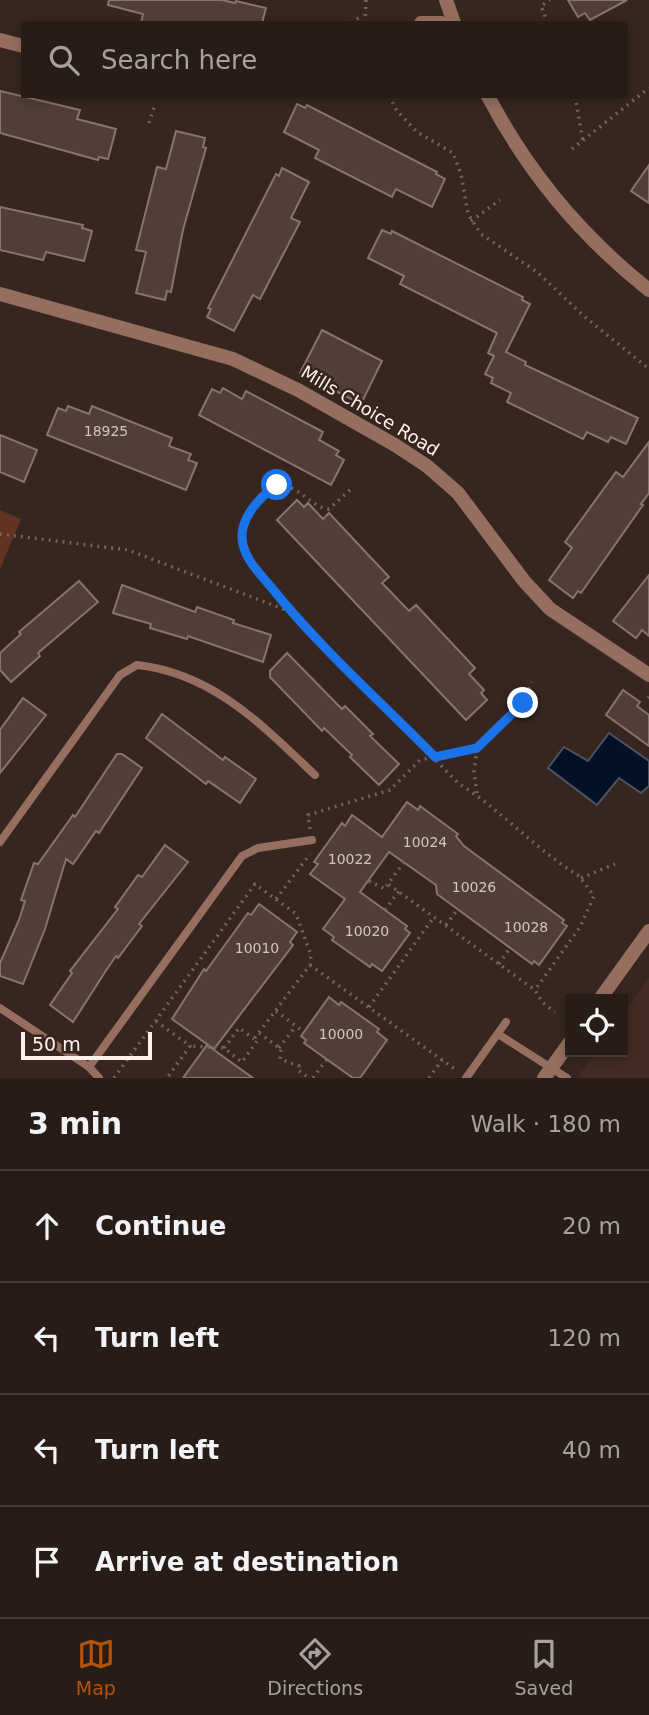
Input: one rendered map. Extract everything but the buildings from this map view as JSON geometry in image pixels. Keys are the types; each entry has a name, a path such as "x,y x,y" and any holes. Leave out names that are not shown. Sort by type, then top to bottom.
{"street":[{"path":"446,0 453,21"},
{"path":"0,40 21,45"},
{"path":"489,98 519,151 567,212 621,267 649,290"},
{"name":"Mills Choice Road","path":"0,294 233,359 298,390 395,445 427,466 458,493 524,581 550,609 649,675"},
{"path":"604,994 649,931"},
{"path":"548,1073 565,1049"}],"lane":[{"path":"0,842 120,675 137,665 195,681 223,695 256,719 315,775"},
{"path":"89,1068 242,856 258,848 312,840"},
{"path":"0,1008 89,1068 99,1078"},
{"path":"466,1078 506,1022"},
{"path":"498,1034 548,1073 566,1078"}],"path":[{"path":"364,21 366,0"},
{"path":"547,21 541,6 550,0"},
{"path":"354,21 363,15"},
{"path":"572,149 649,88"},
{"path":"390,98 397,111 417,132 453,153 461,174 471,221 481,234 537,272 585,317 649,369"},
{"path":"576,98 583,141"},
{"path":"149,123 153,107"},
{"path":"471,221 500,200"},
{"path":"352,488 329,509 318,508 292,488 277,485 261,499 245,521 243,546 254,566 291,612 458,783 477,793 503,820 580,877 594,896 585,918 535,990"},
{"path":"0,534 128,550 291,612"},
{"path":"276,900 310,854 312,840 309,815 390,790 411,767 435,757 477,748 523,703 532,682"},
{"path":"477,748 474,772 477,793"},
{"path":"369,881 385,889 404,862"},
{"path":"580,877 615,864"},
{"path":"114,1078 255,884 296,914 310,946 310,965 254,1039"},
{"path":"388,884 535,990 542,1002 555,1012"},
{"path":"385,910 399,891"},
{"path":"446,925 458,909"},
{"path":"369,1007 434,917"},
{"path":"499,964 510,948"},
{"path":"310,965 466,1078"},
{"path":"276,1011 304,1032"},
{"path":"156,1021 190,1046 224,1048 242,1062 257,1041 239,1028 224,1048"},
{"path":"296,1026 279,1048 279,1059 299,1066 298,1070 311,1078 327,1059"},
{"path":"259,1033 279,1048"},
{"path":"167,1078 190,1046"},
{"path":"429,1078 442,1060"}],"shaded area":[{"path":"0,510 21,519 0,569"},
{"path":"649,978 649,1078 577,1078 592,1057 628,1057 628,1007"}],"water":[{"path":"609,733 649,761 649,786 641,793 619,778 597,805 548,768 564,747 588,761"}],"route":[{"path":"277,485 251,510 245,521 243,546 254,566 291,612 435,757 477,748 523,703"}]}
